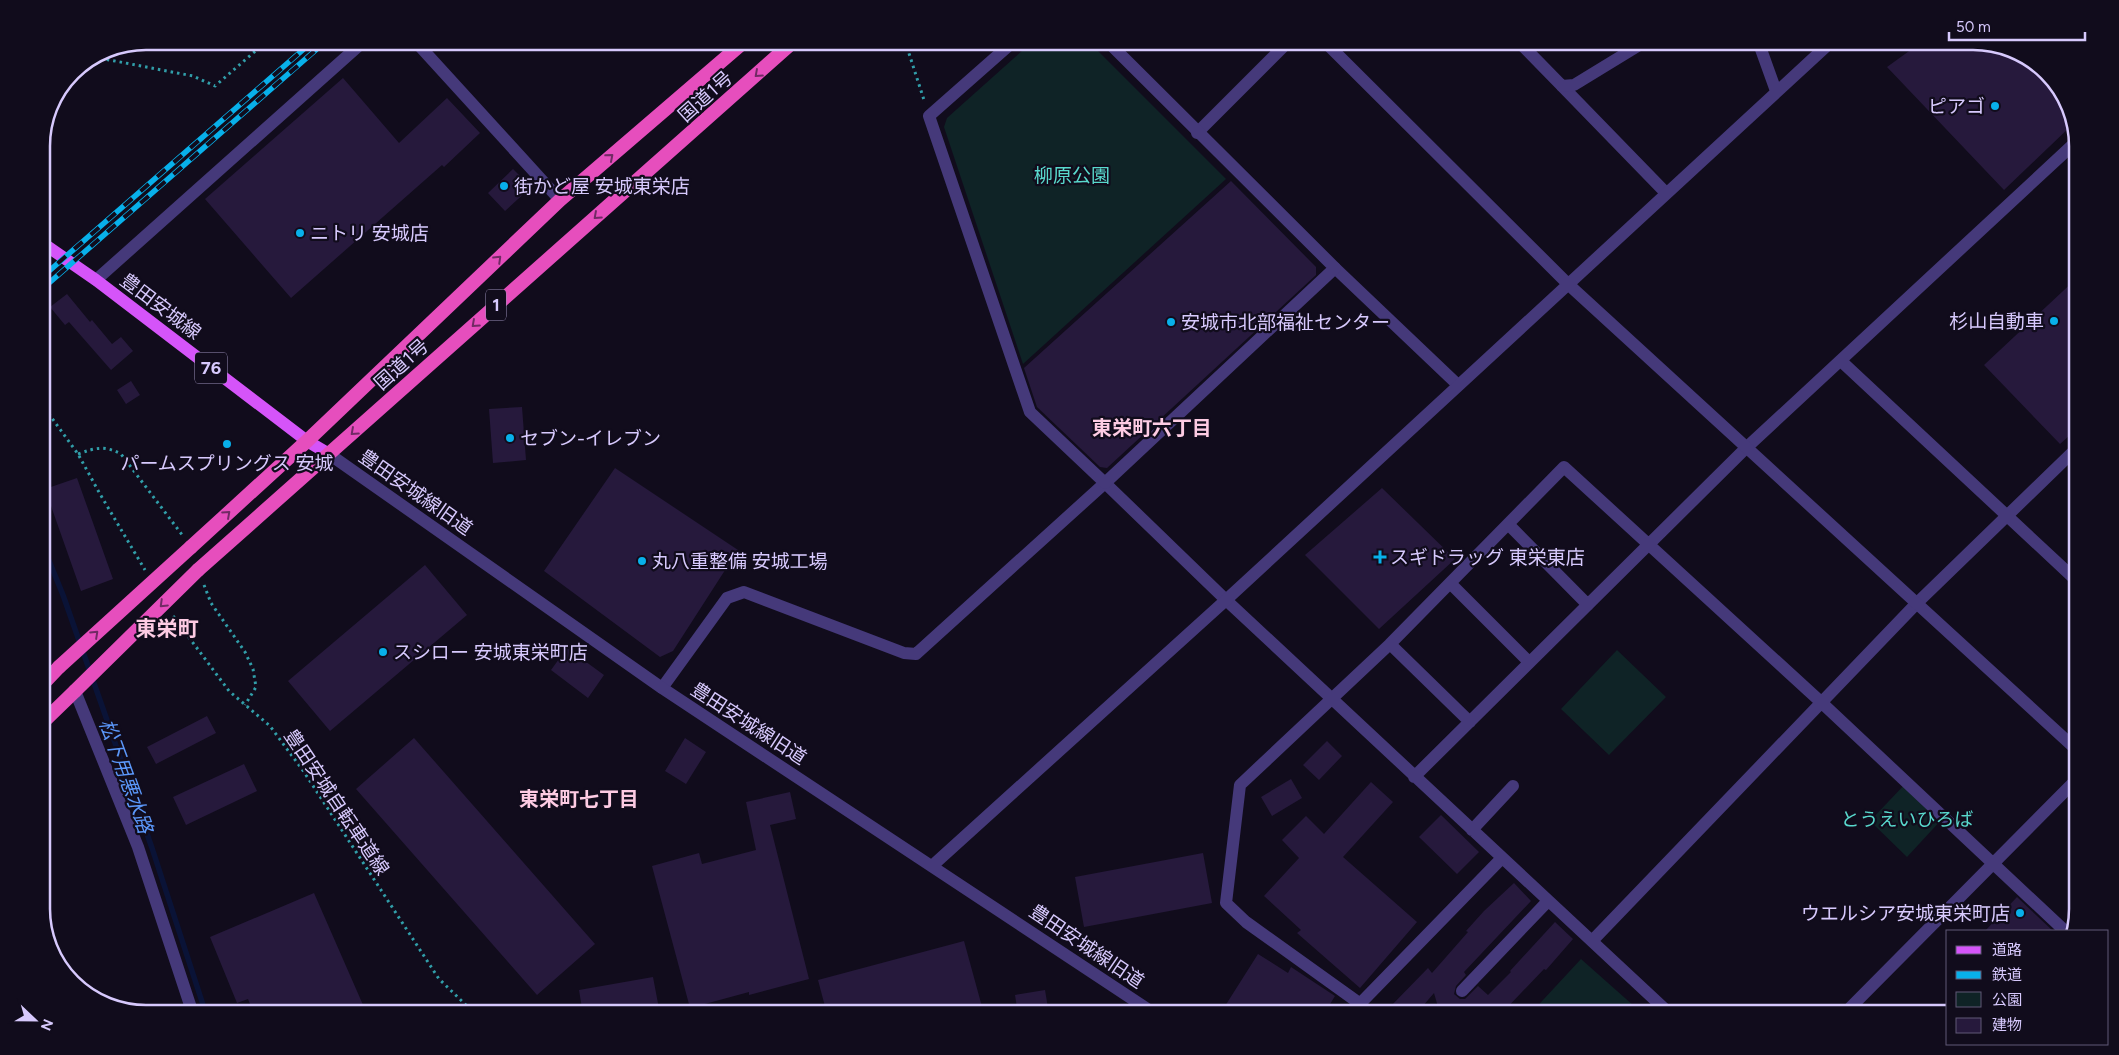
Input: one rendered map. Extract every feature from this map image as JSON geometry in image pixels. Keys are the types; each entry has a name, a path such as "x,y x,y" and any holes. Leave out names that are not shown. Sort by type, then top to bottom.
{"highway":[{"name":"国道1号","path":"50,677 307,441 560,200 735,50"},
{"name":"国道1号","path":"50,716 198,570 784,50"}],"main road":[{"name":"豊田安城線","path":"50,248 96,280 307,441 328,454"}],"street":[{"path":"96,280 354,50"},
{"path":"422,50 560,200"},
{"path":"1004,50 929,116 1030,412 1414,777 1660,1005"},
{"path":"1116,50 1197,133 1458,385"},
{"path":"1197,133 1280,50"},
{"path":"1333,50 1569,284 2069,743"},
{"path":"1527,50 1666,193"},
{"path":"1562,86 1574,85 1631,50"},
{"path":"1761,50 1776,91"},
{"path":"932,866 1226,600 1822,50"},
{"path":"1414,777 1746,448 2069,148"},
{"path":"662,688 727,598 744,592 904,654 916,654 1105,483 1335,268"},
{"path":"1842,361 2069,574"},
{"name":"豊田安城線旧道","path":"328,454 662,688 1141,1005"},
{"path":"1592,941 1916,604 2069,456"},
{"path":"1502,858 1360,1003 1246,922 1226,903 1240,785 1390,644 1564,467 1822,703 2064,930"},
{"path":"1509,525 1588,605"},
{"path":"1450,583 1529,662"},
{"path":"1390,644 1470,722"},
{"path":"75,691 138,847 190,1005"},
{"path":"1472,830 1513,786"},
{"path":"1853,1005 2069,787"},
{"path":"1462,991 1548,901"}],"path":[{"path":"105,59 193,76 216,86 257,50"},
{"path":"908,50 929,116"},
{"path":"50,414 78,454 150,577"},
{"path":"78,454 108,447 121,454 191,547"},
{"path":"198,570 211,603 246,652 253,669 256,687 245,705"},
{"name":"豊田安城自転車道線","path":"169,610 229,691 270,726 304,772 439,979 466,1005"}],"green space":[{"name":"柳原公園","path":"1023,50 1097,50 1226,179 1023,364 944,127 947,118"},
{"path":"1617,650 1666,697 1609,755 1561,709"},
{"name":"とうえいひろば","path":"1907,782 1944,817 1907,857 1870,821"},
{"path":"1581,959 1633,1005 1538,1005"}],"building":[{"name":"ピアゴ","path":"1911,50 1980,50 2004,55 2027,66 2053,92 2064,115 2067,129 2004,190 1887,67"},
{"path":"343,78 399,143 447,98 480,133 444,167 442,165 291,298 205,199"},
{"path":"513,169 531,187 505,211 488,193"},
{"name":"安城市北部福祉センター","path":"1231,181 1316,267 1316,275 1107,468 1100,467 1037,407 1024,368"},
{"name":"杉山自動車","path":"2069,285 2069,436 2060,444 1984,365"},
{"path":"67,294 90,322 92,320 112,344 121,337 133,351 111,370 69,322 65,325 50,307"},
{"path":"131,381 140,395 126,404 117,390"},
{"path":"522,407 526,460 493,463 489,409"},
{"name":"丸八重整備 安城工場","path":"615,468 738,550 673,651 660,657 544,571"},
{"path":"77,478 113,579 81,591 50,503 50,487"},
{"name":"スギドラッグ 東栄東店","path":"1382,488 1455,559 1379,629 1305,555"},
{"path":"425,565 467,615 330,731 288,681"},
{"path":"567,648 604,675 588,698 551,670"},
{"path":"207,716 216,733 156,764 147,747"},
{"path":"414,738 595,944 537,995 356,789"},
{"path":"685,738 706,752 686,784 665,771"},
{"path":"1327,741 1342,756 1319,780 1303,765"},
{"path":"244,764 257,791 186,825 173,797"},
{"path":"1291,779 1302,798 1272,816 1261,797"},
{"path":"1371,782 1393,802 1343,857 1417,922 1360,988 1297,933 1301,930 1264,896 1299,858 1282,840 1306,816 1324,834"},
{"path":"790,792 796,819 770,825 809,979 749,995 749,992 701,1005 689,1005 652,866 699,853 702,864 756,850 746,802"},
{"path":"1441,815 1479,852 1457,874 1419,837"},
{"path":"1203,853 1212,903 1084,927 1075,877"},
{"path":"1514,883 1531,901 1464,972 1466,975 1456,986 1454,994 1460,999 1465,999 1478,986 1488,995 1555,922 1573,939 1546,970 1544,969 1510,1005 1437,1005 1434,993 1424,1005 1392,1005 1428,968 1432,973 1484,911"},
{"path":"314,893 363,1005 250,1005 248,999 237,1003 210,937"},
{"name":"ウエルシア安城東栄町店","path":"2017,897 2052,930 1986,930"},
{"path":"964,941 982,1005 825,1005 818,980"},
{"path":"1258,954 1288,973 1291,967 1335,996 1330,1005 1226,1005"},
{"path":"653,977 658,1005 582,1005 579,990"},
{"path":"1045,990 1048,1005 1017,1005 1015,995"}],"waterway":[{"name":"松下用悪水路","path":"50,563 152,848 203,1005"}],"railway":[{"path":"50,270 303,50"},
{"path":"50,282 316,50"}],"place":[{"name":"ピアゴ","path":"1995,106"},
{"name":"街かど屋 安城東栄店","path":"504,186"},
{"name":"ニトリ 安城店","path":"300,233"},
{"name":"杉山自動車","path":"2054,321"},
{"name":"安城市北部福祉センター","path":"1171,322"},
{"name":"セブン-イレブン","path":"510,438"},
{"name":"パームスプリングス 安城","path":"227,444"},
{"name":"スギドラッグ 東栄東店","path":"1380,557"},
{"name":"丸八重整備 安城工場","path":"642,561"},
{"name":"スシロー 安城東栄町店","path":"383,652"},
{"name":"ウエルシア安城東栄町店","path":"2020,913"}],"district":[{"name":"東栄町六丁目","path":"1152,428"},
{"name":"東栄町","path":"167,629"},
{"name":"東栄町七丁目","path":"579,799"}]}
